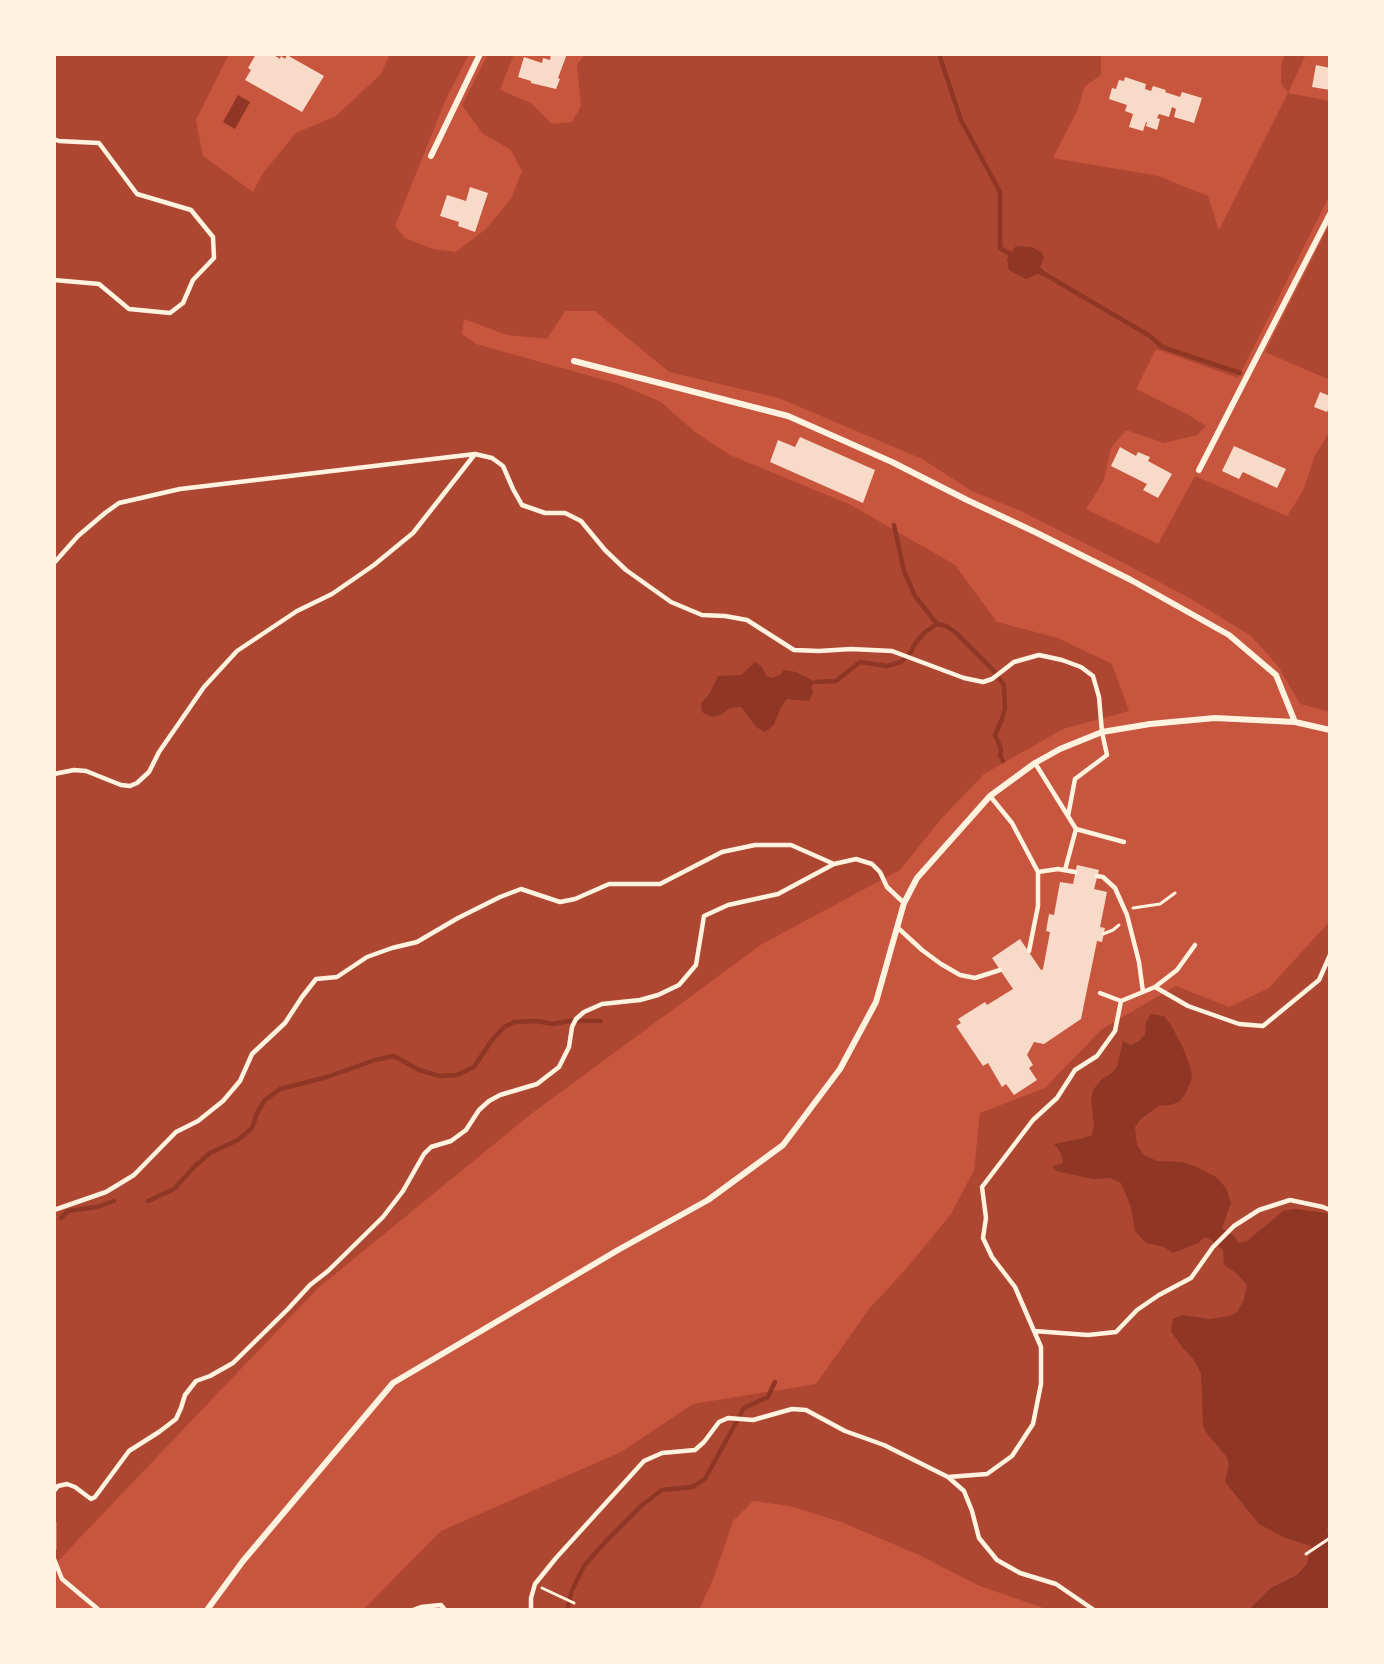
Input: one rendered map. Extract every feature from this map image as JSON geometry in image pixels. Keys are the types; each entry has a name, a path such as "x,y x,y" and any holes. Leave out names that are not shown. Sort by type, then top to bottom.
{"street":[{"path":"431,156 480,54"},
{"path":"1199,470 1330,214"},
{"path":"574,361 789,416 892,462 1131,580 1229,635 1276,675 1295,722"},
{"path":"207,1610 243,1561 393,1383 618,1250 708,1200 783,1145 840,1069 876,1002 904,903 917,878 990,796 1035,763 1060,749 1102,732 1150,724 1215,718 1295,722 1330,730"}],"lane":[{"path":"54,139 99,143 137,194 191,210 213,237 214,258 193,280 183,303 170,313 129,309 99,284 54,280"},
{"path":"54,563 78,536 119,503 180,489 475,454 492,458 503,466 522,505 544,513 565,513 581,521 604,550 626,570 671,602 702,615 747,620 794,650 892,651 964,678 983,682 992,679 1014,662 1039,655 1081,667 1093,676 1099,697 1102,732 1107,755 1075,779 1068,816"},
{"path":"54,774 74,770 86,771 121,784 130,786 137,783 149,772 159,752 204,687 237,651 297,611 332,594 374,565 413,533 475,454"},
{"path":"1035,763 1076,829 1124,842"},
{"path":"990,796 1012,823 1038,872 1038,906 1029,951"},
{"path":"1065,870 1076,829"},
{"path":"54,1210 106,1192 134,1175 176,1132 198,1121 223,1101 240,1081 252,1054 285,1023 316,979 337,977 367,957 417,942 500,897 521,889 560,902 575,899 609,884 660,884 722,852 755,845 791,845 834,864"},
{"path":"54,1491 58,1486 67,1484 91,1499 95,1497 129,1451 176,1419 185,1395 196,1381 233,1363 310,1285 328,1271 383,1216 403,1191 424,1154 431,1147 452,1141 466,1130 479,1110 489,1101 500,1095 537,1084 559,1067 569,1047 572,1027 576,1019 584,1012 602,1004 640,1000 658,995 679,985 696,965 704,916 728,905 778,894 834,864 856,859 872,864 880,872 887,887 904,903"},
{"path":"1038,872 1058,869 1076,872"},
{"path":"1097,876 1102,877 1115,888 1139,962 1143,992"},
{"path":"897,927 922,950 960,975 975,978 1000,970"},
{"path":"1100,993 1120,1001 1155,987 1177,970 1195,945"},
{"path":"1155,987 1188,1006 1239,1024 1263,1026 1319,980 1330,955"},
{"path":"948,1477 987,1474 1012,1456 1033,1424 1041,1384 1041,1347 1015,1287 992,1257 983,1238 986,1218 982,1187 1033,1120 1057,1098 1075,1070 1097,1056 1115,1031 1120,1001"},
{"path":"1034,1331 1088,1335 1116,1332 1137,1310 1191,1278 1213,1247 1234,1226 1259,1210 1290,1200 1330,1210"},
{"path":"531,1610 531,1598 535,1584 644,1461 662,1453 695,1450 719,1422 728,1418 753,1420 792,1409 806,1410 845,1431 884,1445 948,1477 964,1491 979,1538 997,1560 1020,1573 1056,1584 1094,1610"},
{"path":"54,1522 54,1549"},
{"path":"54,1559 62,1579 99,1610"},
{"path":"413,1610 441,1605 445,1610"}],"path":[{"path":"1103,934 1113,930 1132,909 1160,904 1175,893"},
{"path":"1306,1554 1330,1538"},
{"path":"535,1584 574,1603"}],"shaded area":[{"path":"54,54 229,54 196,120 203,156 253,192 263,173 296,133 336,116 381,74 390,54 469,54 446,99 395,226 405,238 433,249 456,252 486,229 511,199 522,171 511,150 482,133 462,105 488,54 514,54 500,90 531,103 552,124 572,122 581,106 577,65 585,54 1101,54 1101,75 1085,86 1077,111 1053,158 1158,176 1208,196 1219,230 1288,93 1330,101 1330,195 1238,378 1156,349 1136,389 1206,426 1197,435 1164,443 1126,430 1111,448 1104,480 1086,509 1158,544 1195,476 1287,516 1303,491 1315,455 1330,431 1330,712 1300,704 1278,666 1251,636 1191,599 1131,567 1023,512 972,491 922,459 779,398 669,372 595,311 565,311 547,339 507,335 464,319 462,334 476,344 619,384 661,402 695,432 730,455 851,505 955,565 997,622 1058,638 1112,664 1129,711 1063,729 984,774 941,819 900,870 762,944 531,1114 318,1288 54,1565"},
{"path":"1285,54 1306,54 1288,93 1281,83 1281,66"},
{"path":"238,95 250,102 235,129 223,122"},
{"path":"1330,223 1330,380 1265,352"},
{"path":"1016,246 1032,247 1042,253 1044,258 1040,267 1045,272 1043,276 1038,274 1026,279 1009,270 1007,259"},
{"path":"755,662 762,667 766,676 772,678 780,675 784,670 796,672 816,682 811,687 813,693 809,701 787,699 774,725 765,732 756,727 741,707 730,708 721,715 711,717 702,712 701,703 710,693 718,676 741,675"},
{"path":"1330,921 1330,1610 1049,1610 980,1586 917,1554 841,1522 790,1506 753,1501 733,1521 714,1577 699,1610 363,1610 441,1531 621,1452 693,1404 816,1384 869,1309 906,1269 951,1214 974,1170 980,1113 1045,1088 1102,1029 1176,986 1229,1007 1269,988"},
{"path":"1151,1014 1164,1016 1171,1025 1183,1048 1192,1078 1185,1095 1179,1102 1158,1106 1135,1127 1137,1145 1144,1155 1157,1161 1182,1162 1216,1177 1226,1188 1231,1203 1222,1228 1234,1236 1238,1243 1247,1241 1283,1211 1295,1209 1326,1213 1330,1216 1330,1521 1327,1528 1330,1539 1330,1610 1248,1610 1271,1588 1297,1575 1307,1564 1311,1546 1283,1537 1259,1524 1225,1482 1229,1464 1226,1456 1203,1426 1201,1374 1194,1360 1171,1331 1173,1319 1182,1315 1210,1319 1230,1316 1237,1312 1244,1300 1247,1285 1235,1272 1224,1265 1223,1250 1205,1237 1198,1243 1173,1253 1164,1247 1146,1243 1135,1231 1131,1207 1121,1183 1110,1178 1093,1179 1056,1171 1052,1166 1063,1163 1061,1153 1054,1144 1092,1135 1093,1090 1117,1067 1123,1041 1131,1045 1145,1034 1146,1022"}],"building":[{"path":"256,54 272,54 280,59 281,56 285,59 287,55 324,76 302,112 245,80 251,70 248,68"},
{"path":"551,54 567,54 556,89 531,83 531,81 518,77 524,57 542,63 543,58 550,60"},
{"path":"1316,65 1330,68 1330,90 1312,87"},
{"path":"1125,77 1146,84 1145,89 1151,91 1153,86 1180,97 1182,92 1202,98 1194,123 1174,117 1176,109 1172,107 1169,117 1159,114 1157,130 1146,126 1147,122 1143,131 1129,127 1133,114 1125,111 1127,105 1109,99 1112,88 1116,89 1119,80 1124,81"},
{"path":"470,187 488,193 475,232 458,226 459,222 440,216 447,195 466,201"},
{"path":"1320,392 1330,396 1330,406 1327,412 1314,407"},
{"path":"800,437 875,470 863,503 770,462 778,440 795,447"},
{"path":"1234,446 1286,469 1277,488 1243,472 1239,479 1222,471"},
{"path":"1120,447 1136,456 1138,452 1150,457 1148,461 1172,474 1158,498 1143,490 1147,484 1111,466"},
{"path":"1077,865 1099,870 1094,889 1107,892 1100,927 1105,928 1102,942 1097,941 1081,1019 1044,1044 1034,1042 1027,1055 1033,1065 1029,1068 1037,1080 1014,1095 1006,1084 1002,1087 988,1063 983,1066 956,1026 961,1023 958,1019 985,1002 987,1005 1013,989 992,958 1020,939 1041,970 1043,969 1050,932 1046,931 1049,914 1054,915 1060,882 1073,884"}],"waterway":[{"path":"939,54 961,120 1000,192 1000,248 1015,257"},
{"path":"1041,272 1150,336 1162,347 1240,373"},
{"path":"894,525 904,571 915,596 937,624 946,626 955,632 993,670 1004,685 1005,708 995,735 1003,761"},
{"path":"816,682 836,681 860,662 887,666 901,662 924,633 937,624"},
{"path":"148,1201 174,1189 210,1153 238,1140 252,1128 265,1100 280,1089 394,1056 419,1070 440,1076 457,1075 474,1067 492,1040 504,1027 514,1022 536,1021 553,1024 569,1021 601,1021"},
{"path":"61,1218 68,1211 97,1207 114,1201"},
{"path":"567,1610 572,1590 584,1566 607,1540 642,1505 662,1490 692,1487 705,1479 744,1408 768,1397 775,1382"}]}
